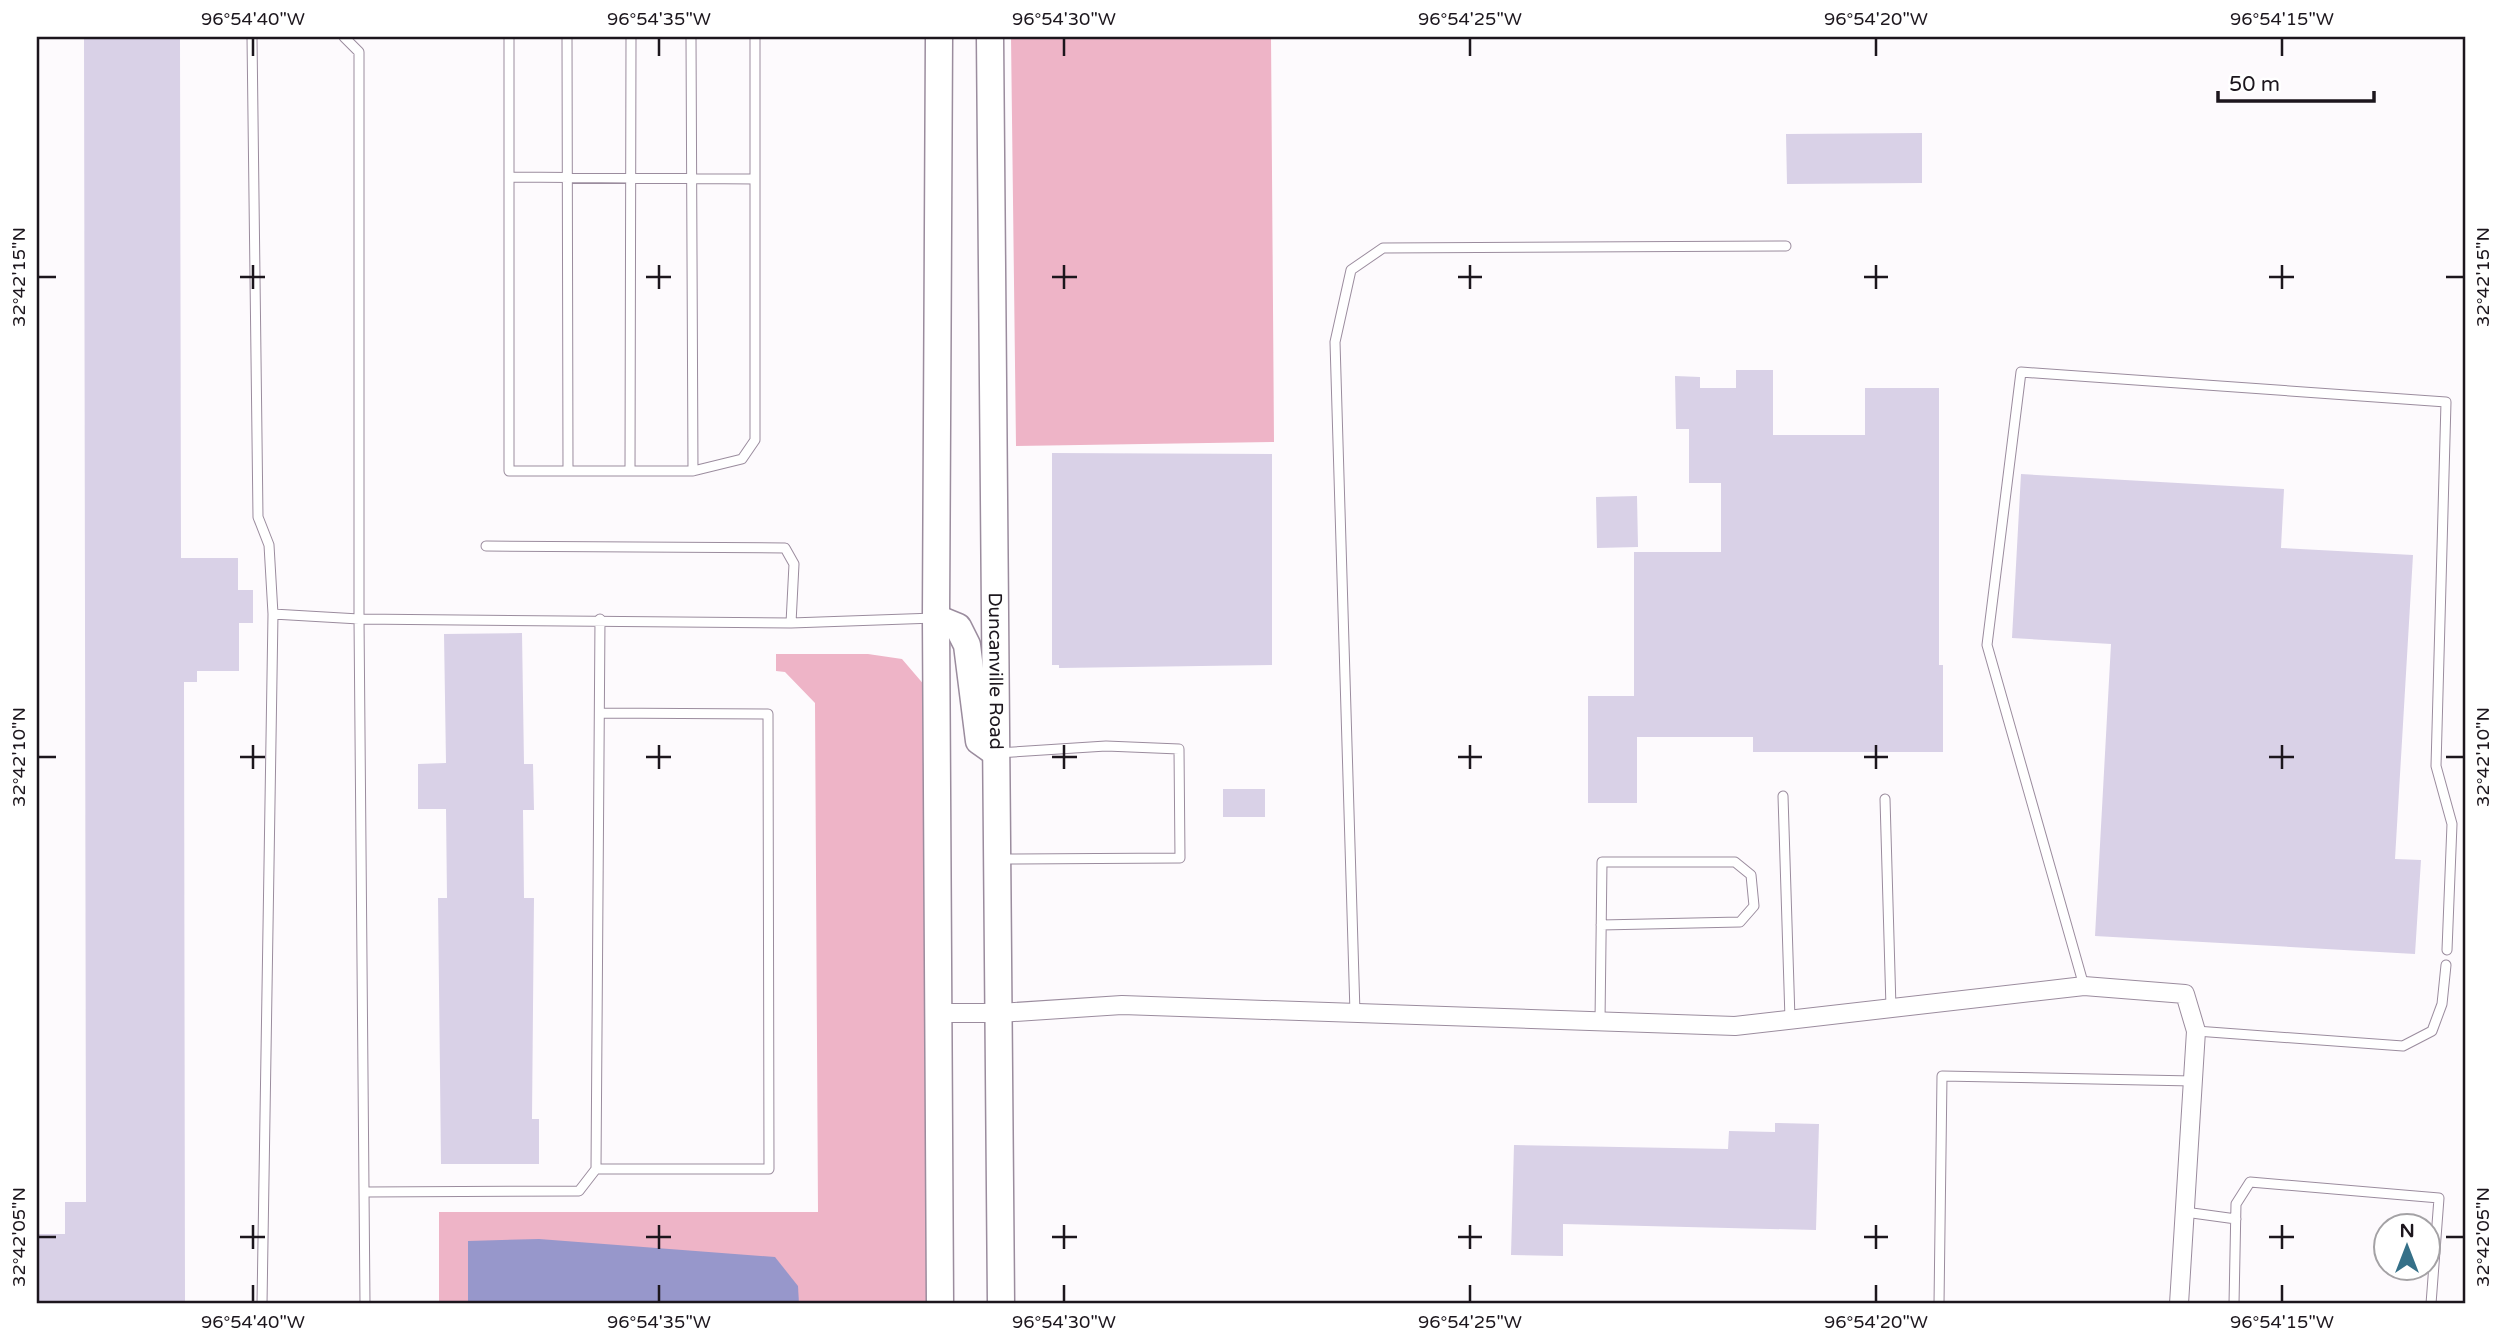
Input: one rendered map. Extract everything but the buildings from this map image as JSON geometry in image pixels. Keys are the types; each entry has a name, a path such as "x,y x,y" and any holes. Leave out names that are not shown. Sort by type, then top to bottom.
{"main road":[{"path":"939,37 936,618 940,1304"},
{"name":"Duncanville Road","path":"990,37 1001,1304"},
{"path":"936,618 995,613"},
{"path":"936,618 958,627 967,645 979,741 996,753"}],"street":[{"path":"938,1013 999,1013 1122,1005 1735,1026 2084,986 2185,994 2196,1031 2179,1304"}],"lane":[{"path":"252,37 258,517 269,545 273,614 262,1304"},
{"path":"344,37 359,52 359,619 365,1304"},
{"path":"509,37 509,471 693,471 741,459 755,440 755,37"},
{"path":"568,37 568,471"},
{"path":"630,471 631,37"},
{"path":"691,37 693,471"},
{"path":"509,177 755,179"},
{"path":"1355,1013 1335,342 1351,270 1382,248 1786,246"},
{"path":"2084,986 1987,645 2021,372 2446,402 2436,766 2452,824 2447,950"},
{"path":"486,546 785,548 794,564 791,623"},
{"path":"273,614 359,619 600,619 791,623 936,618"},
{"path":"366,1192 579,1191 596,1169 600,619"},
{"path":"596,1169 769,1169 768,714 600,713"},
{"path":"996,753 1106,746 1179,749 1180,858 998,859"},
{"path":"1783,796 1790,1019"},
{"path":"1885,799 1891,1008"},
{"path":"1600,1021 1601,925 1602,862 1735,862 1751,875 1754,906 1740,922 1601,925"},
{"path":"2196,1031 2403,1046 2432,1031 2442,1004 2446,965"},
{"path":"1939,1304 1942,1076 2193,1081"},
{"path":"2234,1304 2236,1204 2250,1182 2439,1198 2431,1304"},
{"path":"2185,1212 2236,1219"}],"shaded area":[{"path":"1011,37 1271,37 1274,442 1016,446"},
{"path":"776,654 868,654 902,659 926,687 930,1304 439,1304 439,1212 818,1212 815,703 785,672 776,671"}],"water":[{"path":"539,1239 775,1257 798,1286 799,1304 468,1304 468,1241"}]}
